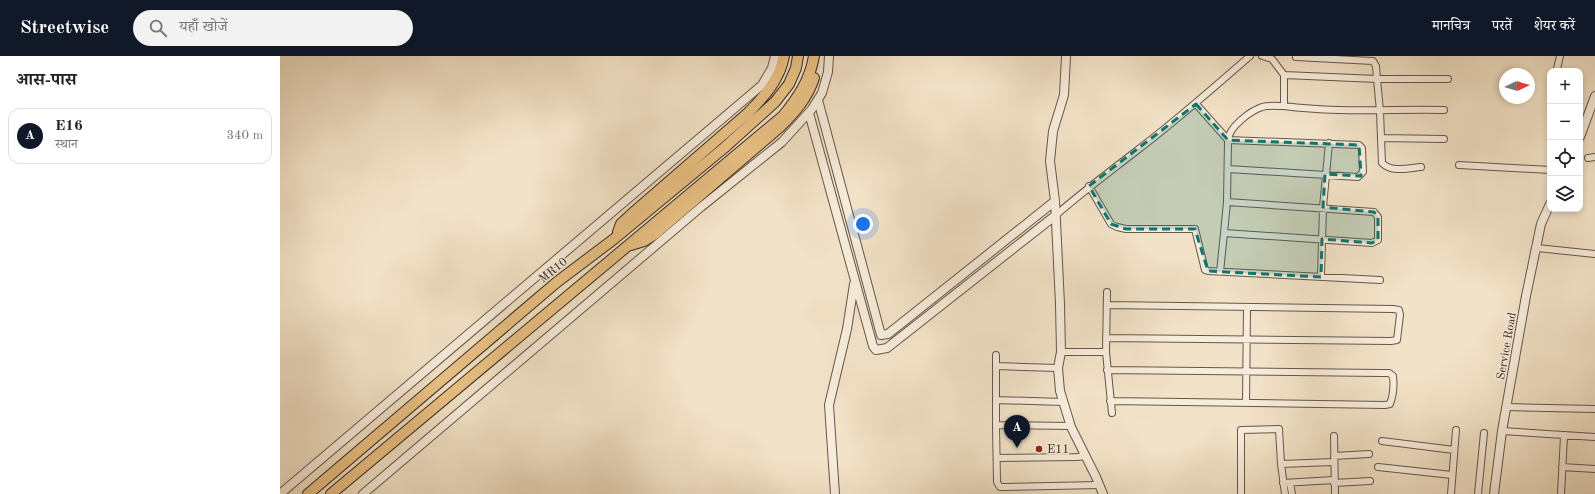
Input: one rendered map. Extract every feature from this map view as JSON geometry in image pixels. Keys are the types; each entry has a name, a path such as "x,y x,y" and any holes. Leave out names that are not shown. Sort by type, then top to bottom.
{"main road":[{"path":"614,239 622,224 635,211 748,113 764,97 775,79 784,56"},
{"name":"MR10","path":"308,494 557,282 614,239 718,153 775,102 791,79 796,68 798,56"},
{"path":"331,494 783,116 797,99 806,83 812,67 814,56"},
{"path":"629,245 644,241 655,234 740,163 799,109 807,96 820,56"}],"street":[{"path":"280,494 762,85 772,68 775,56"},
{"path":"364,494 698,210 782,142 809,113 822,93 828,72 829,56"},
{"path":"1066,56 1064,95 1053,131 1050,161 1056,215 1061,352 1058,368 1060,391 1071,426 1103,494"},
{"path":"809,113 854,279 873,346 876,350 887,348 1056,215 1088,186 1134,153 1196,104 1250,56"},
{"path":"1262,56 1272,59 1284,75 1284,106"},
{"path":"1557,68 1560,56"},
{"path":"1296,57 1373,61 1376,66 1380,111 1382,163 1386,167 1399,169 1422,167"},
{"path":"1284,75 1377,79 1448,79"},
{"path":"1583,129 1595,96"},
{"path":"818,100 881,335 888,334 1055,201"},
{"path":"1196,104 1228,140 1329,143 1359,145 1362,148 1363,172 1358,178 1325,174 1228,169"},
{"path":"1220,272 1227,202 1228,134 1251,113 1266,106 1284,106 1332,111 1444,110"},
{"path":"1381,138 1444,139"},
{"path":"1321,277 1322,207 1329,143"},
{"path":"1588,158 1595,157"},
{"path":"1459,164 1547,170"},
{"path":"1088,186 1111,224 1117,227 1126,229 1195,229 1198,233 1205,270 1380,280"},
{"path":"1224,233 1372,243 1378,240 1378,216 1374,212 1322,207 1227,202"},
{"name":"Service Road","path":"1494,494 1502,431 1536,248 1541,224 1547,211"},
{"path":"1536,248 1595,254"},
{"path":"835,494 829,405 847,329 854,279 860,258"},
{"path":"1107,292 1106,352 1112,413"},
{"path":"1106,338 1391,341 1397,340 1400,315 1399,310 1393,309 1107,305"},
{"path":"1246,404 1247,308"},
{"path":"1061,352 1106,352"},
{"path":"996,355 997,482 1000,487 1092,487 1100,485"},
{"path":"996,366 1058,368"},
{"path":"1107,370 1389,373 1394,381 1392,398 1390,404 1386,405 1110,401"},
{"path":"996,400 1063,402"},
{"path":"1507,407 1595,409"},
{"path":"996,425 1071,426"},
{"path":"1241,494 1241,430 1279,429 1281,464 1285,494"},
{"path":"1451,494 1456,430"},
{"path":"1502,431 1595,437"},
{"path":"1478,494 1484,433"},
{"path":"1334,436 1334,494"},
{"path":"1561,494 1564,436"},
{"path":"1382,441 1454,450"},
{"path":"1281,464 1369,454"},
{"path":"997,458 1077,458 1086,456"},
{"path":"1378,467 1452,475"},
{"path":"1562,467 1595,468"},
{"path":"1284,483 1370,481"},
{"path":"1290,483 1292,494"}],"highlighted area":[{"path":"1196,104 1228,140 1359,145 1361,176 1325,174 1323,207 1374,212 1378,217 1378,240 1372,243 1322,239 1321,277 1208,271 1195,229 1126,229 1111,224 1089,186"}],"place":[{"name":"E16","path":"1017,448"},
{"name":"E11","path":"1039,449"}]}
